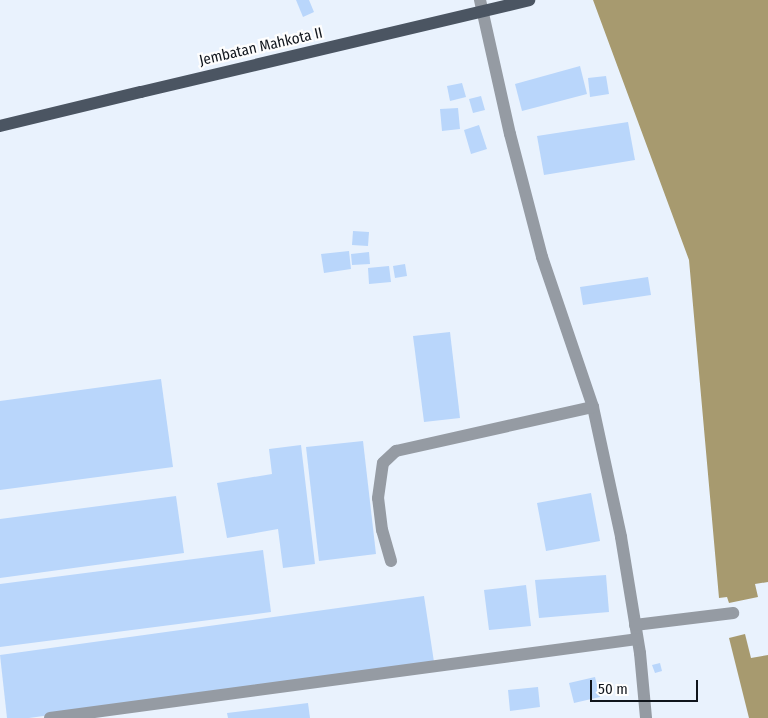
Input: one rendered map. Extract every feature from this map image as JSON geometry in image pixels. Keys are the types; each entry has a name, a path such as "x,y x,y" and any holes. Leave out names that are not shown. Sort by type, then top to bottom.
{"main road":[{"name":"Jembatan Mahkota II","path":"0,126 529,0"}],"lane":[{"path":"480,0 510,134 542,258 593,407 621,537 638,639 646,718"},
{"path":"391,561 382,530 378,498 382,463 396,452 593,407"},
{"path":"635,625 733,613"},
{"path":"50,718 638,639"}],"shaded area":[{"path":"593,0 768,0 768,582 755,584 758,597 729,603 727,597 719,598 689,260"},
{"path":"745,634 751,658 768,655 768,718 749,718 729,638"}],"building":[{"path":"296,0 309,0 314,12 303,17"},
{"path":"580,66 587,94 522,111 515,84"},
{"path":"606,76 609,94 590,97 588,78"},
{"path":"462,83 466,97 450,101 447,86"},
{"path":"481,96 485,110 473,113 469,99"},
{"path":"458,108 460,129 442,131 440,109"},
{"path":"628,122 635,160 544,175 537,136"},
{"path":"479,125 487,149 471,154 464,130"},
{"path":"353,231 369,232 368,246 352,245"},
{"path":"349,251 351,269 324,273 321,254"},
{"path":"369,252 370,264 352,265 351,254"},
{"path":"405,264 407,276 395,278 393,266"},
{"path":"389,266 391,282 369,284 368,268"},
{"path":"648,277 651,295 583,305 580,287"},
{"path":"450,332 460,418 424,422 413,336"},
{"path":"161,379 173,467 0,490 0,401"},
{"path":"363,441 376,554 319,561 306,447"},
{"path":"301,445 315,564 283,568 278,529 227,538 217,483 272,474 269,449"},
{"path":"591,493 600,541 546,551 537,503"},
{"path":"176,496 184,553 0,578 0,519"},
{"path":"263,550 271,612 0,647 0,584"},
{"path":"606,575 609,612 539,618 535,580"},
{"path":"526,585 531,626 489,630 484,590"},
{"path":"424,596 434,662 29,718 7,718 0,655"},
{"path":"660,663 662,671 655,673 652,665"},
{"path":"595,677 600,697 574,703 569,683"},
{"path":"538,687 540,707 510,711 508,690"},
{"path":"308,703 310,718 228,718 227,713"}]}
